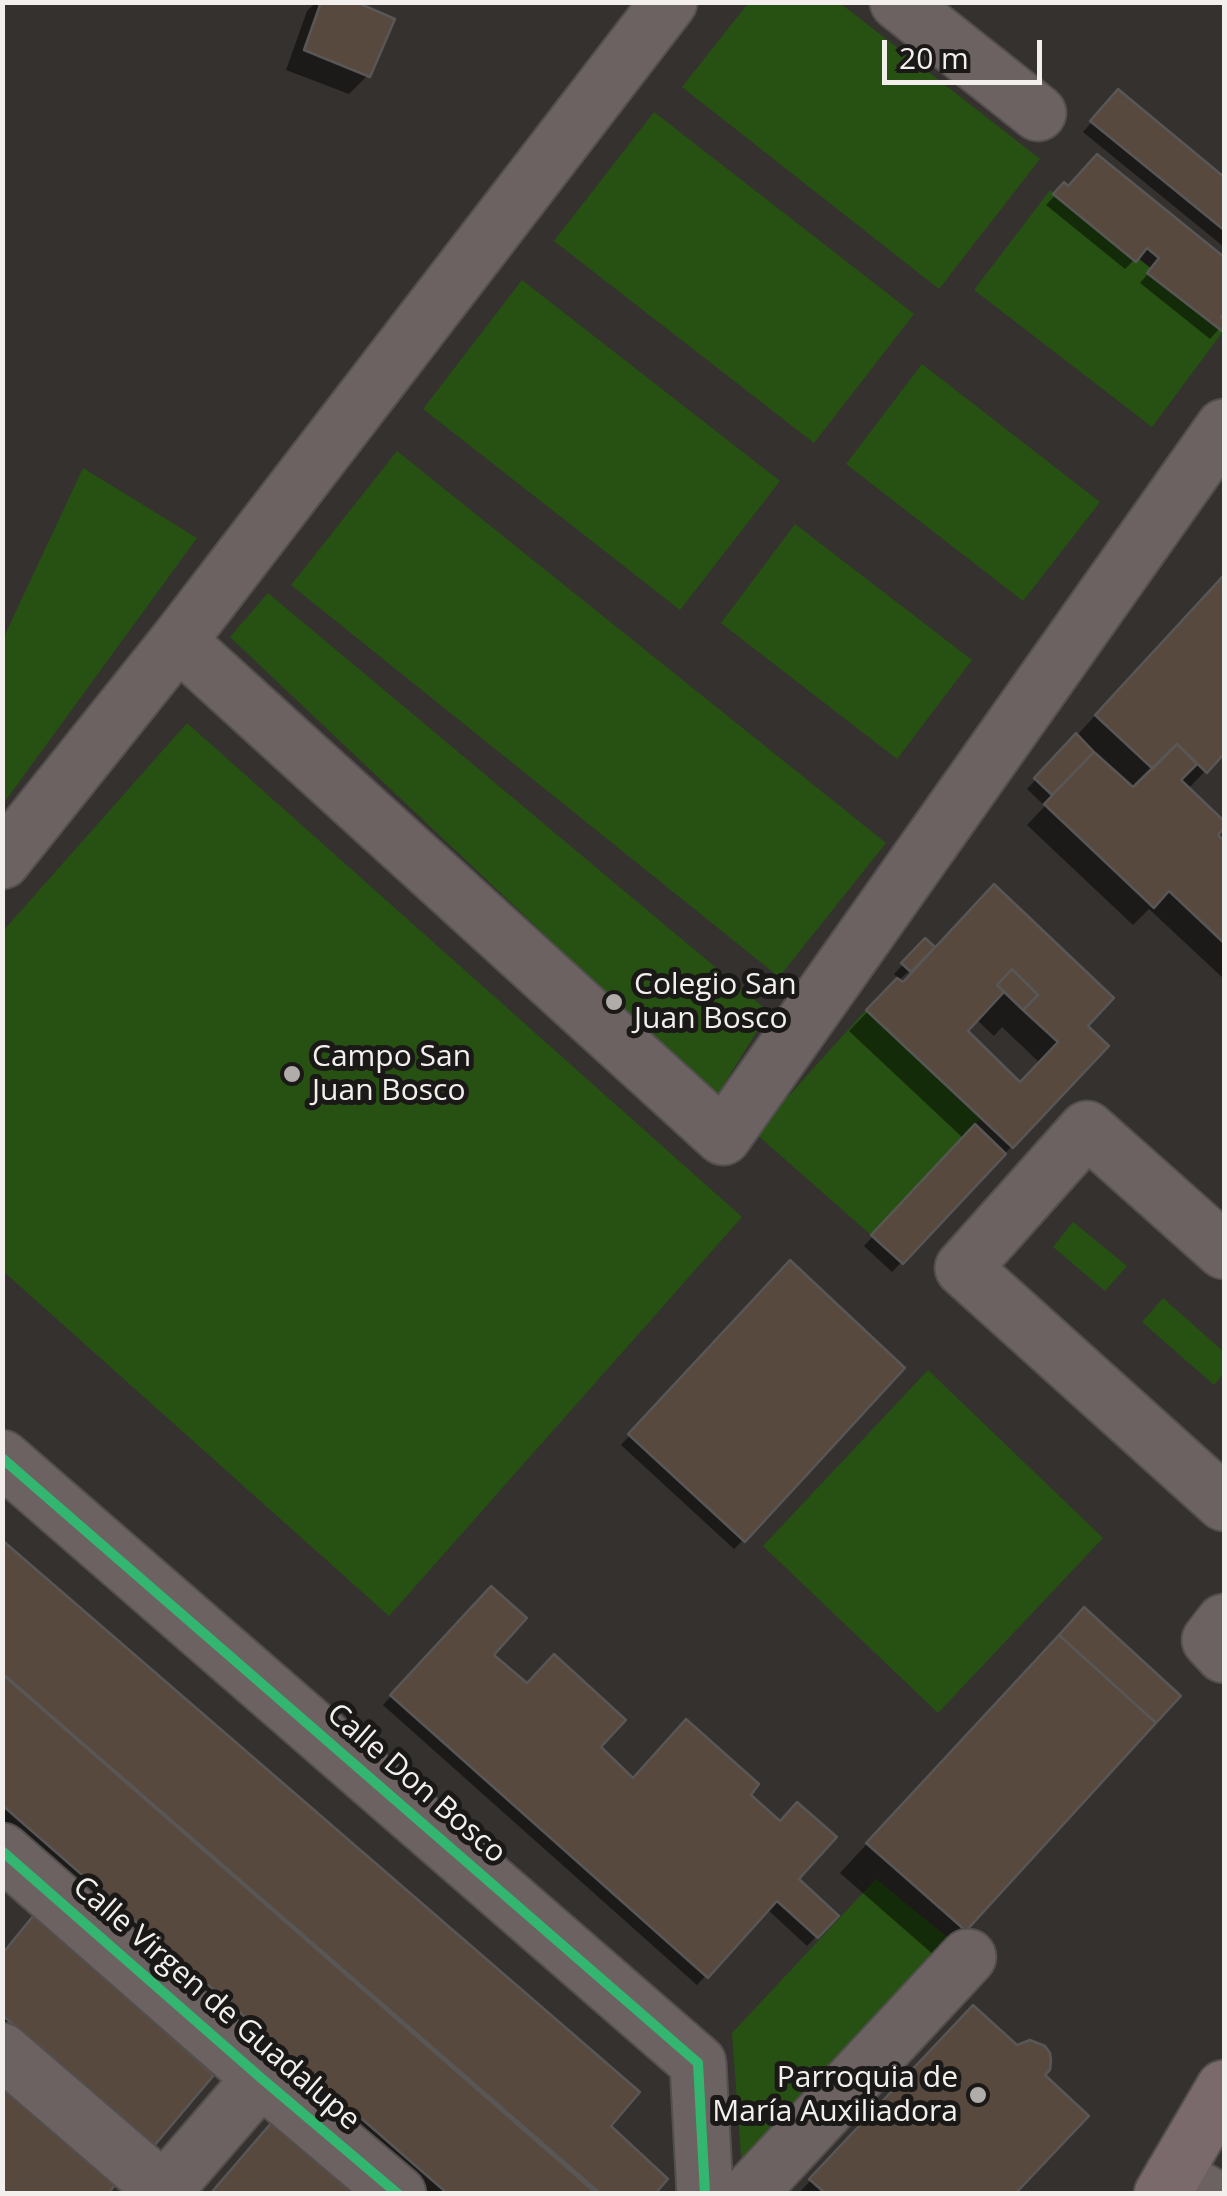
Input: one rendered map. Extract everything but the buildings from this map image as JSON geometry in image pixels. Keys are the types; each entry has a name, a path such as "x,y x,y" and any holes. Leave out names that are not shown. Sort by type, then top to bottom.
{"main road":[{"path":"1180,2187 1224,2088"}],"street":[{"path":"2,861 178,640 669,2"},
{"path":"898,2 1038,114"},
{"path":"178,640 723,1137 1224,427"},
{"path":"1224,1252 1087,1129 963,1268 1224,1503"},
{"name":"Calle Don Bosco","path":"2,1458 698,2063 705,2194"},
{"path":"1224,1622 1210,1640 1224,1655"},
{"name":"Calle Virgen de Guadalupe","path":"12,1877 398,2194"},
{"path":"748,2194 968,1957"},
{"path":"2,2051 165,2192 261,2078"}],"green space":[{"path":"749,2 840,3 1040,159 939,289 682,87"},
{"path":"654,112 914,314 814,443 554,241"},
{"path":"1050,190 1224,325 1152,427 974,290"},
{"path":"522,280 780,481 680,610 423,409"},
{"path":"922,364 1100,502 1023,601 846,464"},
{"path":"397,451 886,843 779,977 291,585"},
{"path":"83,468 197,538 3,804 3,639"},
{"path":"795,524 972,660 897,759 721,623"},
{"path":"268,593 769,1012 716,1097 230,637"},
{"name":"Campo San Juan Bosco","path":"187,723 742,1217 389,1616 3,1271 3,931"},
{"path":"866,1010 980,1119 871,1235 755,1133"},
{"path":"1073,1222 1127,1266 1105,1291 1053,1247"},
{"path":"1163,1298 1224,1352 1224,1373 1214,1385 1142,1322"},
{"path":"928,1370 1103,1538 938,1713 763,1546"},
{"path":"876,1879 957,1945 742,2169 732,2033"}],"cycle path":[{"path":"2,1458 698,2063 705,2194"},
{"path":"2,1851 398,2194"}],"place":[{"name":"Colegio San Juan Bosco","path":"614,1002"},
{"name":"Campo San Juan Bosco","path":"292,1074"},
{"name":"Parroquia de María Auxiliadora","path":"978,2095"}]}
